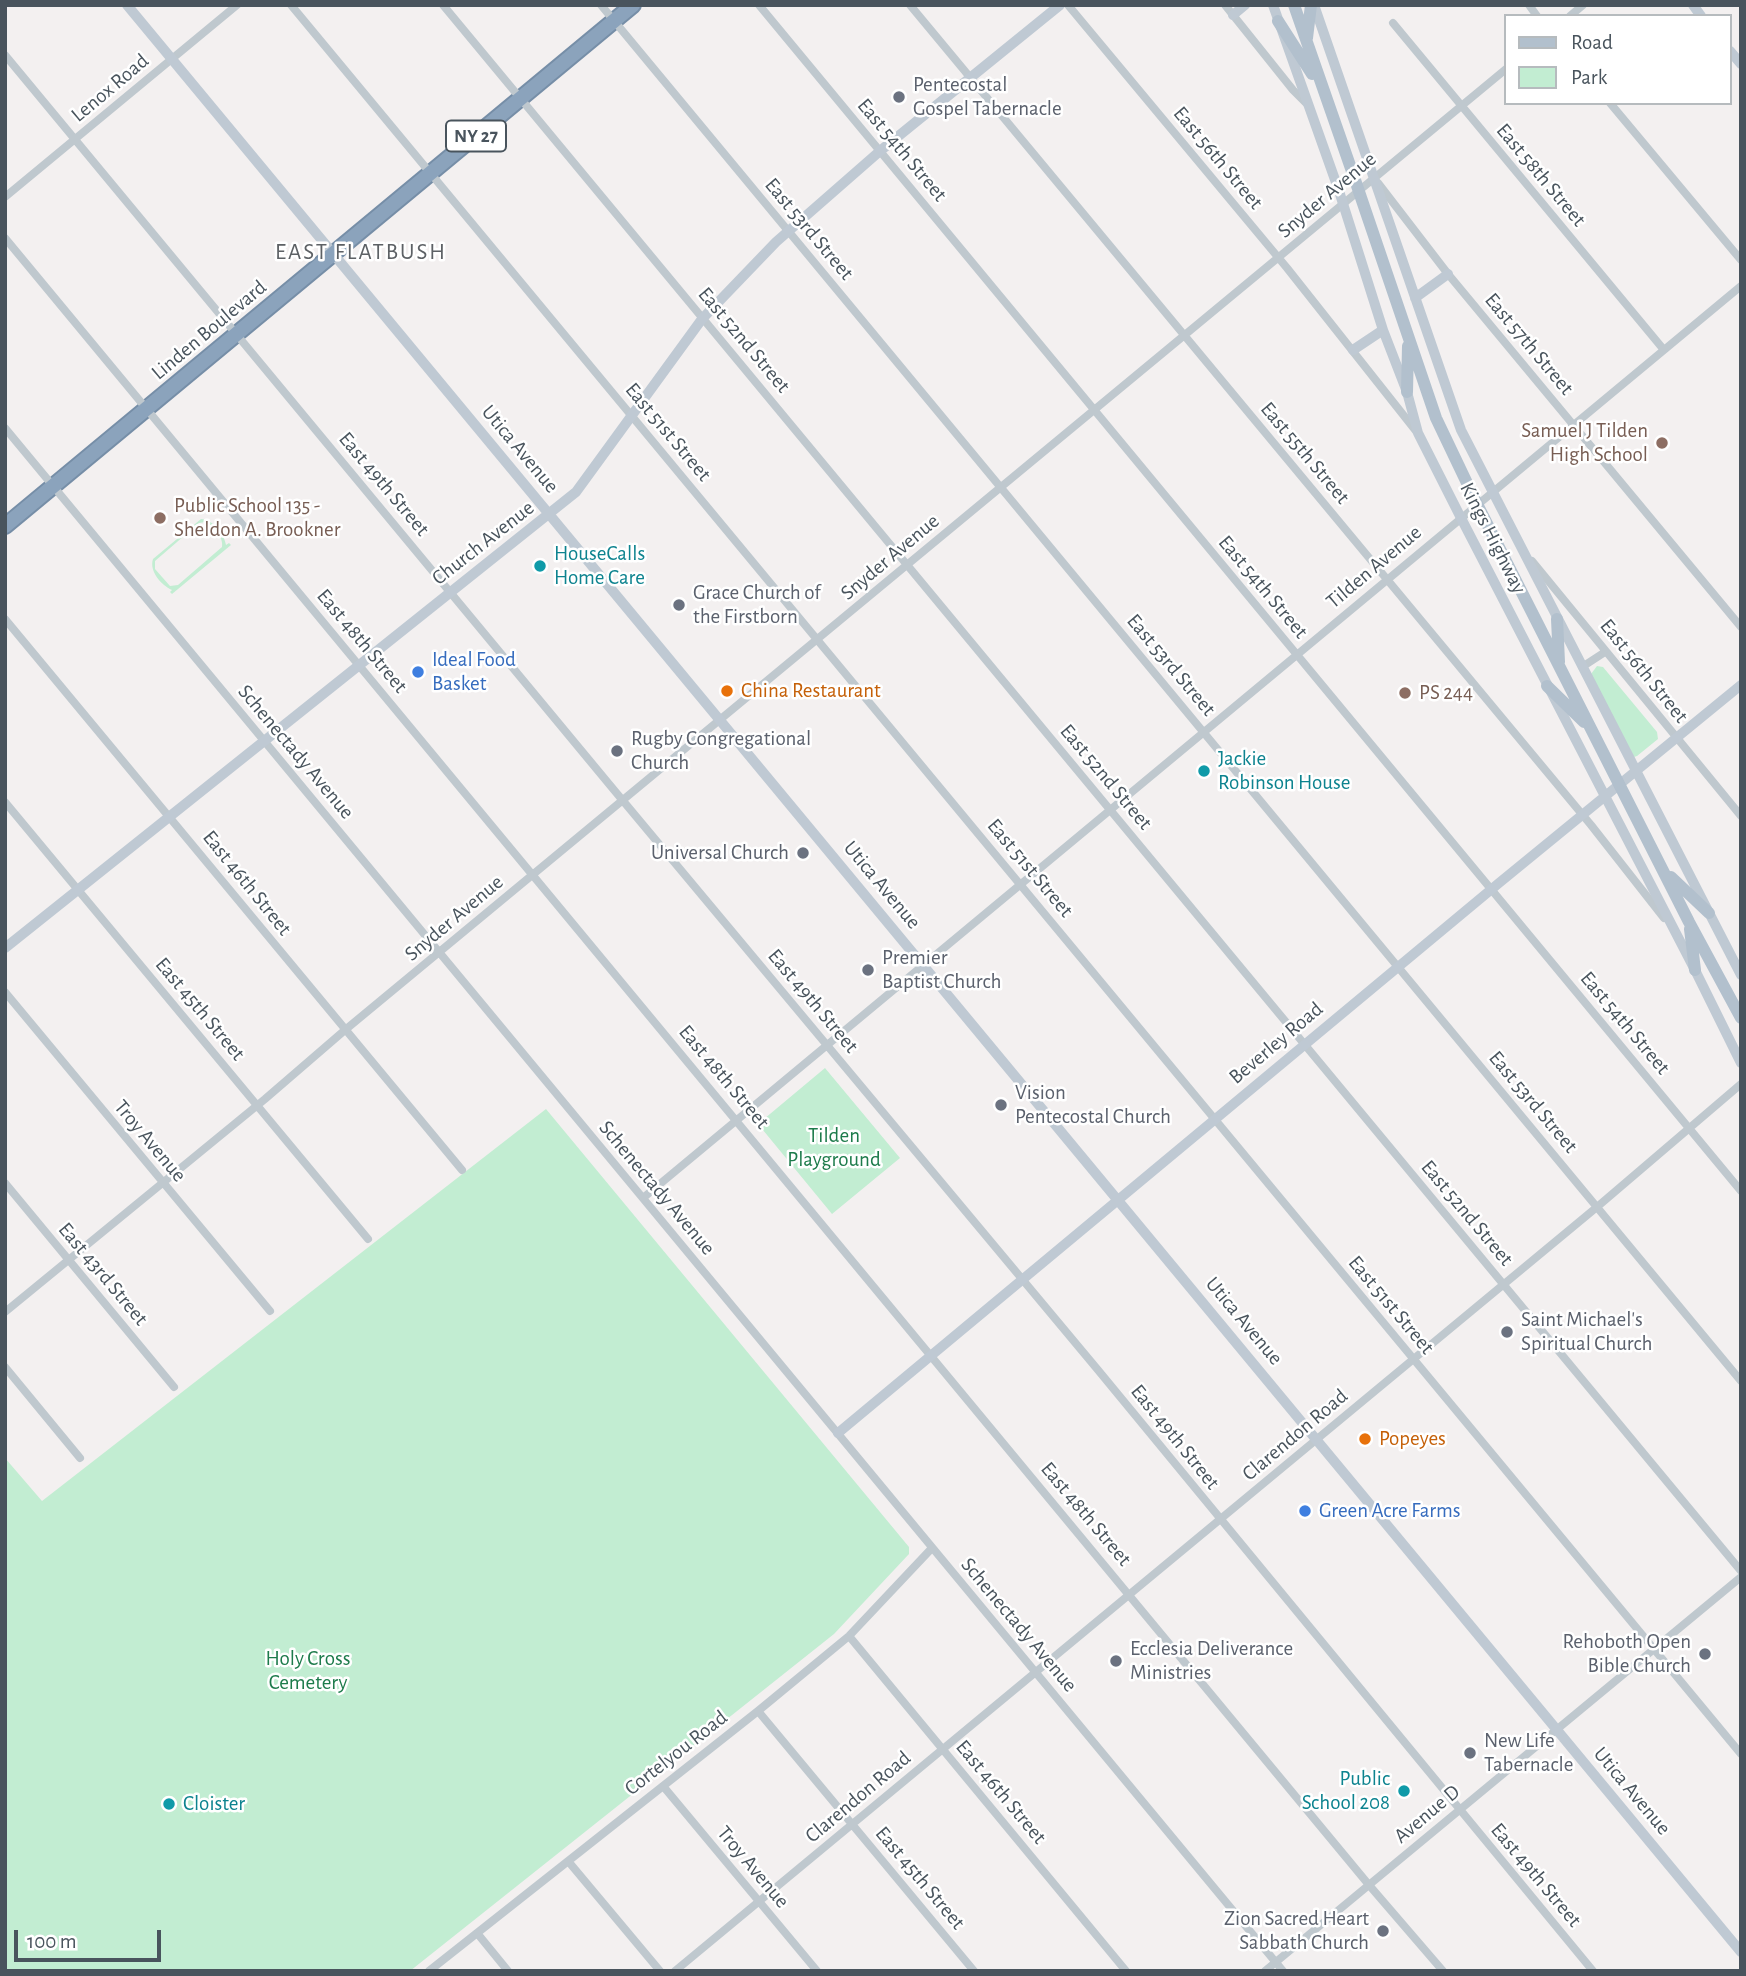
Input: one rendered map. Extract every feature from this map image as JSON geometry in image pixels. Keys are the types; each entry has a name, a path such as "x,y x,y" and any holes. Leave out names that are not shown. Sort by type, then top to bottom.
{"highway":[{"name":"Linden Boulevard","path":"5,526 633,5"}],"main road":[{"name":"Utica Avenue","path":"127,5 1741,1952"},
{"name":"Church Avenue","path":"5,948 576,492 702,319 788,231 880,151 1060,5"},
{"path":"1233,15 1245,5"},
{"name":"Kings Highway","path":"1273,5 1343,205 1383,330 1407,392 1418,433 1741,1063"},
{"name":"Kings Highway","path":"1294,5 1436,418 1477,505 1689,922 1741,1018"},
{"path":"1307,42 1313,5"},
{"name":"Kings Highway","path":"1313,5 1461,430 1741,975"},
{"path":"1278,20 1324,92"},
{"path":"1415,298 1448,274"},
{"path":"1353,350 1383,330"},
{"path":"1407,392 1408,338"},
{"path":"1557,619 1559,666"},
{"name":"Beverley Road","path":"838,1433 1741,685"},
{"path":"1547,686 1592,729"},
{"path":"1663,870 1709,913"},
{"path":"1689,922 1695,970"}],"street":[{"name":"Lenox Road","path":"5,197 237,5"},
{"name":"East 51st Street","path":"291,5 1741,1754"},
{"name":"East 52nd Street","path":"443,5 1741,1571"},
{"name":"East 53rd Street","path":"601,5 1741,1381"},
{"name":"East 54th Street","path":"759,5 1741,1191"},
{"name":"East 55th Street","path":"911,5 1583,816 1670,925"},
{"name":"East 56th Street","path":"1068,5 1278,258 1418,433"},
{"path":"1225,5 1308,106"},
{"name":"East 58th Street","path":"1392,23 1664,350"},
{"name":"East 49th Street","path":"5,55 1098,1370 1593,1971"},
{"name":"Snyder Avenue","path":"5,1312 1504,71"},
{"path":"1612,105 1741,260"},
{"name":"East 57th Street","path":"1374,178 1448,274 1741,626"},
{"name":"East 48th Street","path":"5,238 1443,1971"},
{"name":"Tilden Avenue","path":"643,1198 1741,286"},
{"name":"Schenectady Avenue","path":"5,428 1283,1971"},
{"name":"East 56th Street","path":"1520,547 1741,816"},
{"name":"East 46th Street","path":"5,619 462,1170"},
{"path":"1582,667 1605,652"},
{"name":"East 45th Street","path":"5,802 368,1239"},
{"name":"Troy Avenue","path":"5,992 270,1311"},
{"name":"Clarendon Road","path":"675,1971 1597,1207 1741,1084"},
{"name":"East 43rd Street","path":"5,1183 174,1387"},
{"path":"5,1367 80,1458"},
{"name":"Cortelyou Road","path":"429,1971 849,1636 932,1548"},
{"name":"Avenue D","path":"1265,1971 1741,1577"},
{"name":"East 46th Street","path":"849,1636 1126,1971"},
{"name":"East 45th Street","path":"758,1711 974,1971"},
{"name":"Troy Avenue","path":"663,1786 817,1971"},
{"path":"568,1861 660,1971"},
{"path":"477,1933 508,1971"}],"green space":[{"path":"201,519 214,525 226,545 231,545 172,594 172,590 154,573 153,559","holes":["199,523 208,524 220,536 222,547 178,585 170,586 155,569 155,561"]},
{"path":"1597,666 1603,667 1657,732 1658,739 1637,756 1634,757 1591,674"},
{"name":"Tilden Playground","path":"825,1068 900,1158 832,1214 758,1124"},
{"name":"Holy Cross Cemetery","path":"546,1109 909,1547 909,1554 834,1634 410,1971 5,1971 5,1458 42,1501"}],"place":[{"name":"Pentecostal Gospel Tabernacle","path":"899,97"},
{"name":"Samuel J Tilden High School","path":"1662,443"},
{"name":"Public School 135 - Sheldon A. Brookner","path":"160,518"},
{"name":"HouseCalls Home Care","path":"540,566"},
{"name":"Grace Church of the Firstborn","path":"679,605"},
{"name":"Ideal Food Basket","path":"418,672"},
{"name":"China Restaurant","path":"727,691"},
{"name":"PS 244","path":"1405,693"},
{"name":"Rugby Congregational Church","path":"617,751"},
{"name":"Jackie Robinson House","path":"1204,771"},
{"name":"Universal Church","path":"803,853"},
{"name":"Premier Baptist Church","path":"868,970"},
{"name":"Vision Pentecostal Church","path":"1001,1105"},
{"name":"Saint Michael's Spiritual Church","path":"1507,1332"},
{"name":"Popeyes","path":"1365,1439"},
{"name":"Green Acre Farms","path":"1305,1511"},
{"name":"Rehoboth Open Bible Church","path":"1705,1654"},
{"name":"Ecclesia Deliverance Ministries","path":"1116,1661"},
{"name":"New Life Tabernacle","path":"1470,1753"},
{"name":"Public School 208","path":"1404,1791"},
{"name":"Cloister","path":"169,1804"},
{"name":"Zion Sacred Heart Sabbath Church","path":"1383,1931"}],"district":[{"name":"EAST FLATBUSH","path":"361,252"}]}
